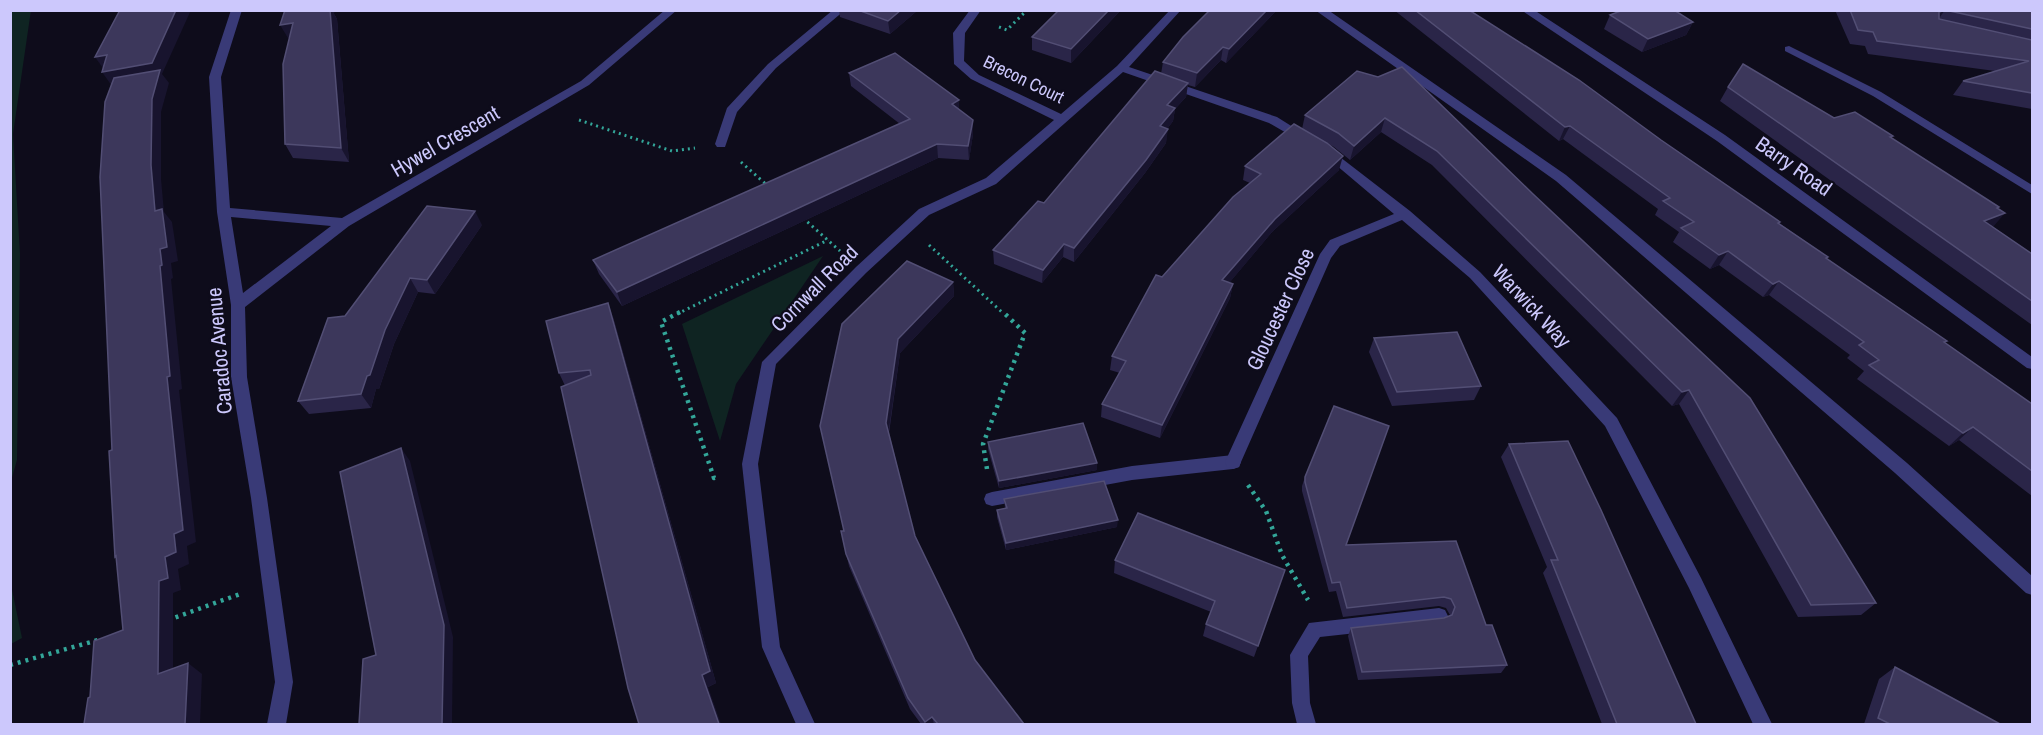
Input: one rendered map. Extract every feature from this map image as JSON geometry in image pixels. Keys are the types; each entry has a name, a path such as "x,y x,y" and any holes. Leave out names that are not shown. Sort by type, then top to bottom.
{"street":[{"name":"Caradoc Avenue","path":"237,10 215,77 224,212 238,305 239,377 259,498 284,682 277,724"},
{"name":"Hywel Crescent","path":"238,305 345,223 585,83 672,10"},
{"path":"721,144 731,111 772,66 840,10"},
{"name":"Brecon Court","path":"976,10 959,33 958,62 975,77 1063,119"},
{"name":"Cornwall Road","path":"805,724 771,647 750,464 769,362 861,270 924,213 991,181 1121,68 1176,10"},
{"path":"1320,10 1561,178 1901,468 2032,587"},
{"name":"Barry Road","path":"1526,10 1721,138 2032,364"},
{"path":"1789,49 1877,94 2032,190"},
{"name":"Warwick Way","path":"1121,68 1273,120 1329,152 1475,275 1611,422 1695,584 1763,724"},
{"path":"224,212 345,223"},
{"name":"Gloucester Close","path":"1233,462 1325,257 1335,243 1405,214"},
{"path":"992,499 1132,473 1233,462"},
{"path":"1306,724 1300,703 1299,654 1314,629 1439,616"}],"path":[{"path":"991,24 1007,30 1027,10"},
{"path":"909,226 1025,333 983,444 992,499"},
{"path":"750,464 714,478 661,322 828,240"},
{"path":"1233,462 1266,511 1282,555 1307,598 1314,629"},
{"path":"165,620 269,583"},
{"path":"10,665 99,640"}],"green space":[{"path":"31,10 13,134 20,254 17,460 11,481 10,11"},
{"path":"823,256 736,384 720,441 682,324"},
{"path":"11,585 22,638 10,644"}],"building":[{"path":"120,10 176,10 152,63 102,72 107,55 95,57"},
{"path":"285,10 330,10 341,148 285,144 283,64 293,23 280,25"},
{"path":"858,10 901,10 888,21"},
{"path":"1059,10 1109,10 1071,49 1032,37"},
{"path":"1210,10 1267,10 1229,49 1223,47 1197,73 1163,62 1183,37"},
{"path":"1415,10 1469,10 1579,80 2032,404 2032,471 1973,427 1963,433 1869,365 1879,360 1859,345 1864,342 1779,281 1773,284 1728,251 1719,255 1681,228 1694,222 1663,201 1670,198 1570,126 1565,127"},
{"path":"1623,10 1674,10 1693,22 1648,39 1610,15"},
{"path":"1850,10 1945,10 1939,12 1939,19 2032,40 2032,93 1963,81 2029,61 1877,41 1873,32 1858,30"},
{"path":"1945,10 2032,10 2032,29"},
{"path":"895,53 959,100 952,104 973,120 968,146 937,144 617,292 593,260 910,119 849,73"},
{"path":"1743,64 1834,118 1855,112 1999,207 1997,208 2005,213 1984,221 2032,254 2032,301 1728,87"},
{"path":"1402,67 1750,398 1876,603 1811,605 1689,390 1682,392 1437,151 1385,118 1354,146 1338,133 1305,115 1357,71 1378,77"},
{"path":"160,70 152,99 151,165 155,211 162,209 167,247 160,249 162,265 160,266 170,376 167,377 183,530 174,534 176,552 165,557 168,578 159,581 158,674 188,663 185,724 84,724 90,697 94,641 123,630 115,557 109,451 112,450 100,177 105,102 114,78"},
{"path":"1155,71 1188,83 1167,105 1175,108 1160,126 1168,129 1146,160 1074,248 1064,244 1043,270 993,250 1038,201 1044,203"},
{"path":"1294,124 1327,143 1343,156 1275,219 1222,280 1233,284 1162,425 1102,404 1126,361 1112,356 1156,275 1162,277 1233,197 1261,174 1245,166"},
{"path":"427,206 475,211 427,280 410,278 385,330 361,394 298,401 328,318 345,316"},
{"path":"907,261 953,282 898,339 886,423 915,536 975,660 1024,724 938,724 932,717 925,722 908,698 846,554 841,531 844,531 820,426 842,324"},
{"path":"608,303 710,671 702,675 719,724 639,724 628,688 561,387 591,375 590,370 559,373 546,321"},
{"path":"1457,332 1481,386 1397,392 1374,338"},
{"path":"1334,406 1389,426 1346,545 1456,541 1486,625 1492,625 1507,665 1362,672 1351,628 1444,618 1452,615 1455,607 1451,599 1444,597 1347,608 1340,582 1332,583 1305,482"},
{"path":"1083,423 1097,463 999,481 988,442"},
{"path":"1568,441 1696,724 1617,724 1551,560 1558,560 1509,444"},
{"path":"401,448 444,625 442,724 359,724 363,659 376,655 340,472"},
{"path":"1104,481 1118,520 1006,543 997,510 1007,508 1004,499"},
{"path":"1138,513 1285,570 1258,646 1206,624 1215,601 1115,560"},
{"path":"1895,667 2000,724 1890,724 1878,718"}]}
